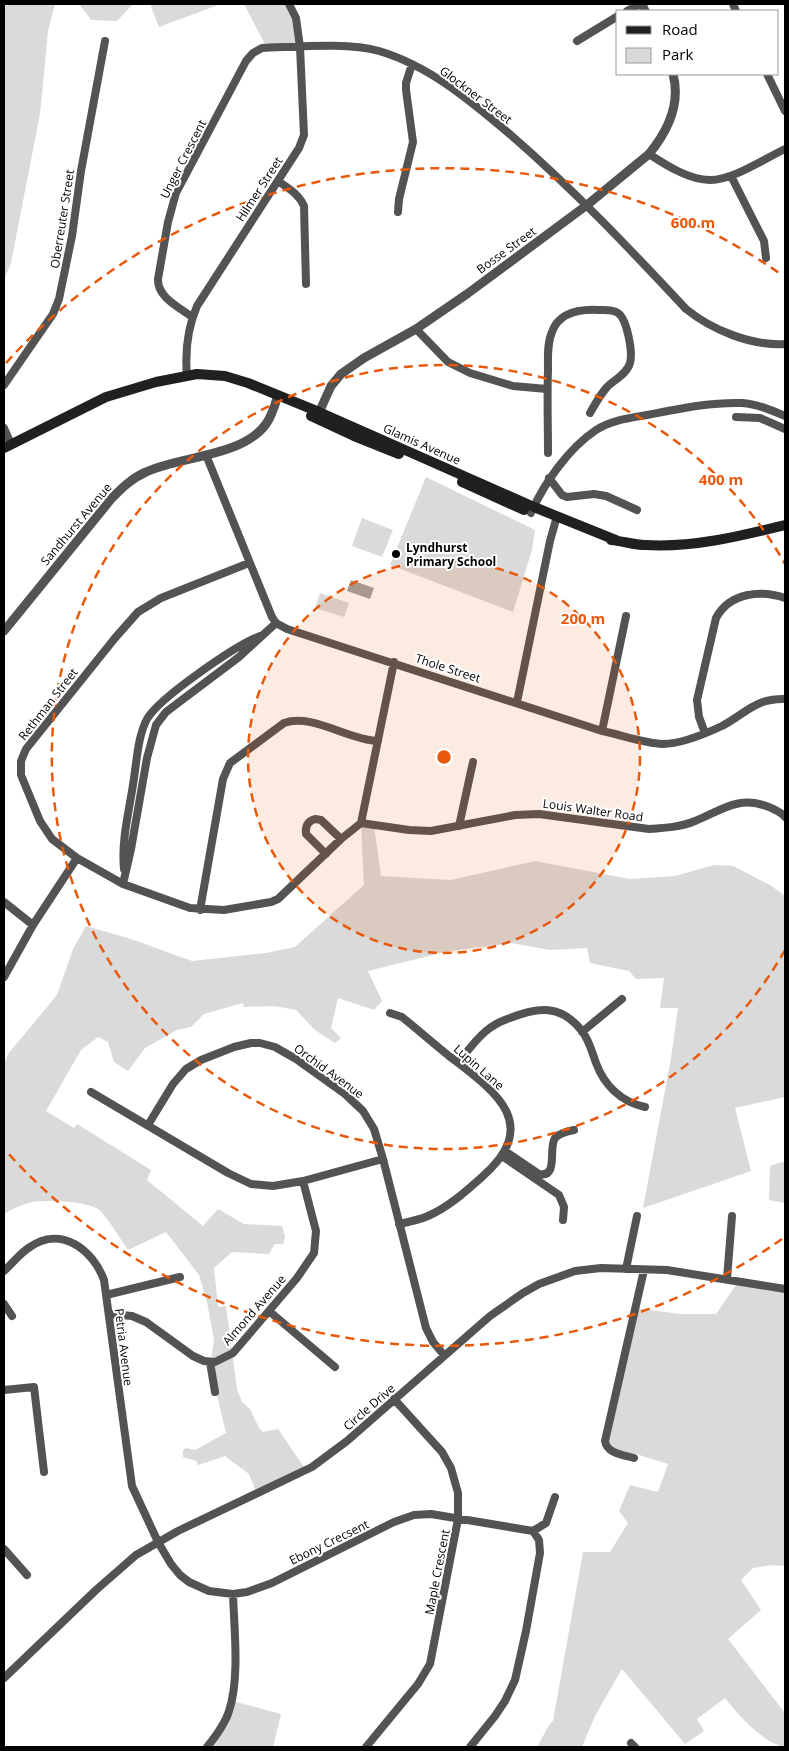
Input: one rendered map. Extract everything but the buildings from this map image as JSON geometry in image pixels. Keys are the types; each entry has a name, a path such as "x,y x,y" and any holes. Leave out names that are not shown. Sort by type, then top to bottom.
{"main road":[{"name":"Glamis Avenue","path":"7,446 106,397 156,382 197,374 215,376 228,383 277,399 317,415 556,519 579,531 606,539 643,545 684,545 785,525"}],"street":[{"name":"Hilmer Street","path":"187,376 187,350 192,317 201,299 300,148 304,135 300,47 296,18 289,4"},
{"path":"629,10 641,4"},
{"path":"577,41 616,17"},
{"name":"Oberreuter Street","path":"4,385 53,314 59,299 72,236 81,171 105,41"},
{"name":"Glockner Street","path":"300,47 359,47 380,51 412,64 432,75 477,107 539,160 587,205 686,309 716,327 742,337 773,345 785,344"},
{"name":"Unger Crescent","path":"192,317 171,302 161,292 158,283 168,222 176,193 246,61 260,49 300,47"},
{"path":"398,212 399,199 413,142 406,90 406,83 412,64"},
{"name":"Bosse Street","path":"317,415 331,386 341,374 364,358 416,329 498,271 587,205 650,154 669,125 673,112 675,82 673,75"},
{"path":"768,75 785,110"},
{"path":"650,154 693,177 720,179 731,176 785,149"},
{"path":"731,176 764,242 766,258"},
{"path":"278,181 293,192 304,206 306,284"},
{"path":"548,453 547,389 551,333 558,321 565,316 580,311 590,309 616,312 624,321 629,340 630,362 625,371 601,394 590,413"},
{"path":"416,329 448,362 470,373 513,386 547,389"},
{"name":"Sandhurst Avenue","path":"4,631 112,498 129,482 139,475 158,467 237,446 259,432 267,423 277,399"},
{"path":"532,510 548,478 588,436 599,428 626,419 684,408 743,403 761,406 785,416"},
{"path":"736,417 760,418 785,429"},
{"path":"4,428 7,446"},
{"path":"123,884 147,758 156,724 166,712 239,657 276,623 268,610 206,455"},
{"path":"548,478 562,495 567,497 594,494 606,496 637,510"},
{"path":"517,702 556,519"},
{"name":"Rethman Street","path":"249,563 161,598 138,612 125,625 26,749 21,761 21,775 40,821 52,839 77,858 123,884 171,902 200,910 224,910 275,900 361,823"},
{"path":"705,733 699,717 698,700 716,618 720,611 739,598 762,592 785,598"},
{"path":"602,731 626,616"},
{"name":"Thole Street","path":"276,623 294,631 602,731 664,744 705,733 723,725 763,701 785,699"},
{"path":"361,823 394,662"},
{"path":"200,910 223,779 230,763 284,723 291,720 306,721 365,740 378,741"},
{"path":"459,826 473,762"},
{"name":"Louis Walter Road","path":"361,823 409,830 431,830 515,815 539,814 650,829 684,824 728,805 741,803 758,804 784,814"},
{"path":"326,854 306,834 306,826 309,822 314,819 321,820 341,839"},
{"path":"4,977 33,924 77,858"},
{"path":"4,902 33,924"},
{"path":"582,1032 622,999"},
{"path":"458,1063 487,1030 496,1024 527,1011 540,1009 562,1013 582,1032 608,1086 627,1101 645,1107"},
{"name":"Lupin Lane","path":"390,1013 402,1017 490,1089 504,1106 511,1126 510,1138 504,1153 486,1174 452,1202 428,1216 399,1224"},
{"name":"Orchid Avenue","path":"148,1126 173,1084 186,1069 201,1060 234,1047 260,1043 275,1047 296,1059 357,1104 369,1118 374,1129 426,1328 433,1342 444,1355"},
{"path":"91,1092 228,1173 251,1184 273,1186 303,1181 383,1160"},
{"path":"504,1153 539,1174 544,1175 548,1173 551,1167 553,1143 556,1138 561,1134 574,1130"},
{"path":"504,1153 559,1195 564,1207 563,1220"},
{"name":"Almond Avenue","path":"210,1362 221,1360 233,1353 306,1266 314,1253 316,1246 315,1224 303,1181"},
{"path":"626,1269 637,1216"},
{"path":"727,1278 732,1216"},
{"name":"Petria Avenue","path":"4,1271 29,1247 49,1240 62,1240 74,1243 96,1262 104,1280 130,1478 134,1491 158,1542"},
{"name":"Circle Drive","path":"4,1678 96,1590 136,1555 158,1542 312,1467 336,1450 500,1308 546,1281 560,1275 586,1269 667,1270 727,1278 785,1289"},
{"path":"634,1458 610,1451 605,1441 644,1270"},
{"path":"106,1295 180,1278"},
{"path":"4,1304 12,1316"},
{"path":"269,1310 335,1367"},
{"path":"109,1314 132,1316 146,1322 192,1356 210,1362 214,1392"},
{"path":"4,1390 34,1387 44,1472"},
{"name":"Maple Crescent","path":"366,1747 418,1684 430,1664 458,1519 458,1492 451,1468 442,1452 394,1399"},
{"path":"470,1747 505,1701 515,1680 540,1553 539,1540 532,1531 546,1523 555,1497"},
{"name":"Ebony Crecsent","path":"158,1542 171,1564 189,1582 208,1591 233,1594 247,1592 272,1583 407,1518 431,1514 532,1531"},
{"path":"4,1549 28,1575"},
{"path":"207,1747 224,1722 232,1697 234,1673 233,1594"}],"green space":[{"path":"4,4 55,4 48,31 40,114 11,263 4,280"},
{"path":"79,4 133,4 117,21 91,20"},
{"path":"150,4 221,4 159,27"},
{"path":"244,4 288,4 293,13 300,47 267,48"},
{"path":"426,477 535,530 532,550 513,612 390,565"},
{"path":"362,518 393,530 382,557 352,546"},
{"path":"320,593 349,603 344,617 315,608"},
{"path":"361,823 374,825 381,876 451,880 535,861 630,879 675,876 714,865 733,866 770,885 785,896 785,1097 735,1108 751,1171 643,1208 671,1058 678,1008 660,1008 664,978 636,979 629,971 590,963 587,948 550,950 511,943 449,951 368,971 382,1001 374,1010 338,998 331,1028 341,1038 335,1043 315,1030 296,1010 274,1006 244,1007 243,1003 204,1014 191,1027 177,1030 145,1048 128,1071 114,1062 108,1042 98,1037 81,1050 46,1111 74,1128 77,1124 151,1170 147,1180 203,1226 218,1209 244,1224 282,1226 285,1237 283,1244 275,1244 269,1254 232,1252 214,1268 218,1307 226,1306 237,1389 242,1402 250,1409 259,1428 263,1432 278,1429 306,1470 257,1494 249,1474 225,1456 198,1465 196,1461 183,1457 183,1450 186,1448 195,1450 226,1433 211,1361 214,1340 207,1302 199,1275 166,1232 128,1250 105,1216 92,1206 66,1202 32,1202 4,1214 4,1065 8,1054 57,995 73,949 86,926 131,939 192,961 266,953 295,947 364,885"},
{"path":"785,1161 785,1203 769,1200 770,1166"},
{"path":"738,1282 785,1290 785,1566 771,1565 753,1568 741,1580 761,1610 728,1639 785,1713 785,1747 768,1740 760,1734 744,1720 725,1698 697,1719 704,1731 685,1744 622,1669 595,1716 582,1747 537,1747 553,1721 583,1552 610,1552 628,1523 619,1511 630,1485 658,1492 668,1464 636,1454 603,1447 635,1308 680,1314 716,1314"},
{"path":"232,1701 281,1714 273,1747 209,1747"}],"shaded area":[{"path":"351,580 374,588 370,599 347,591"}],"place":[{"name":"Lyndhurst Primary School","path":"396,554"}]}
